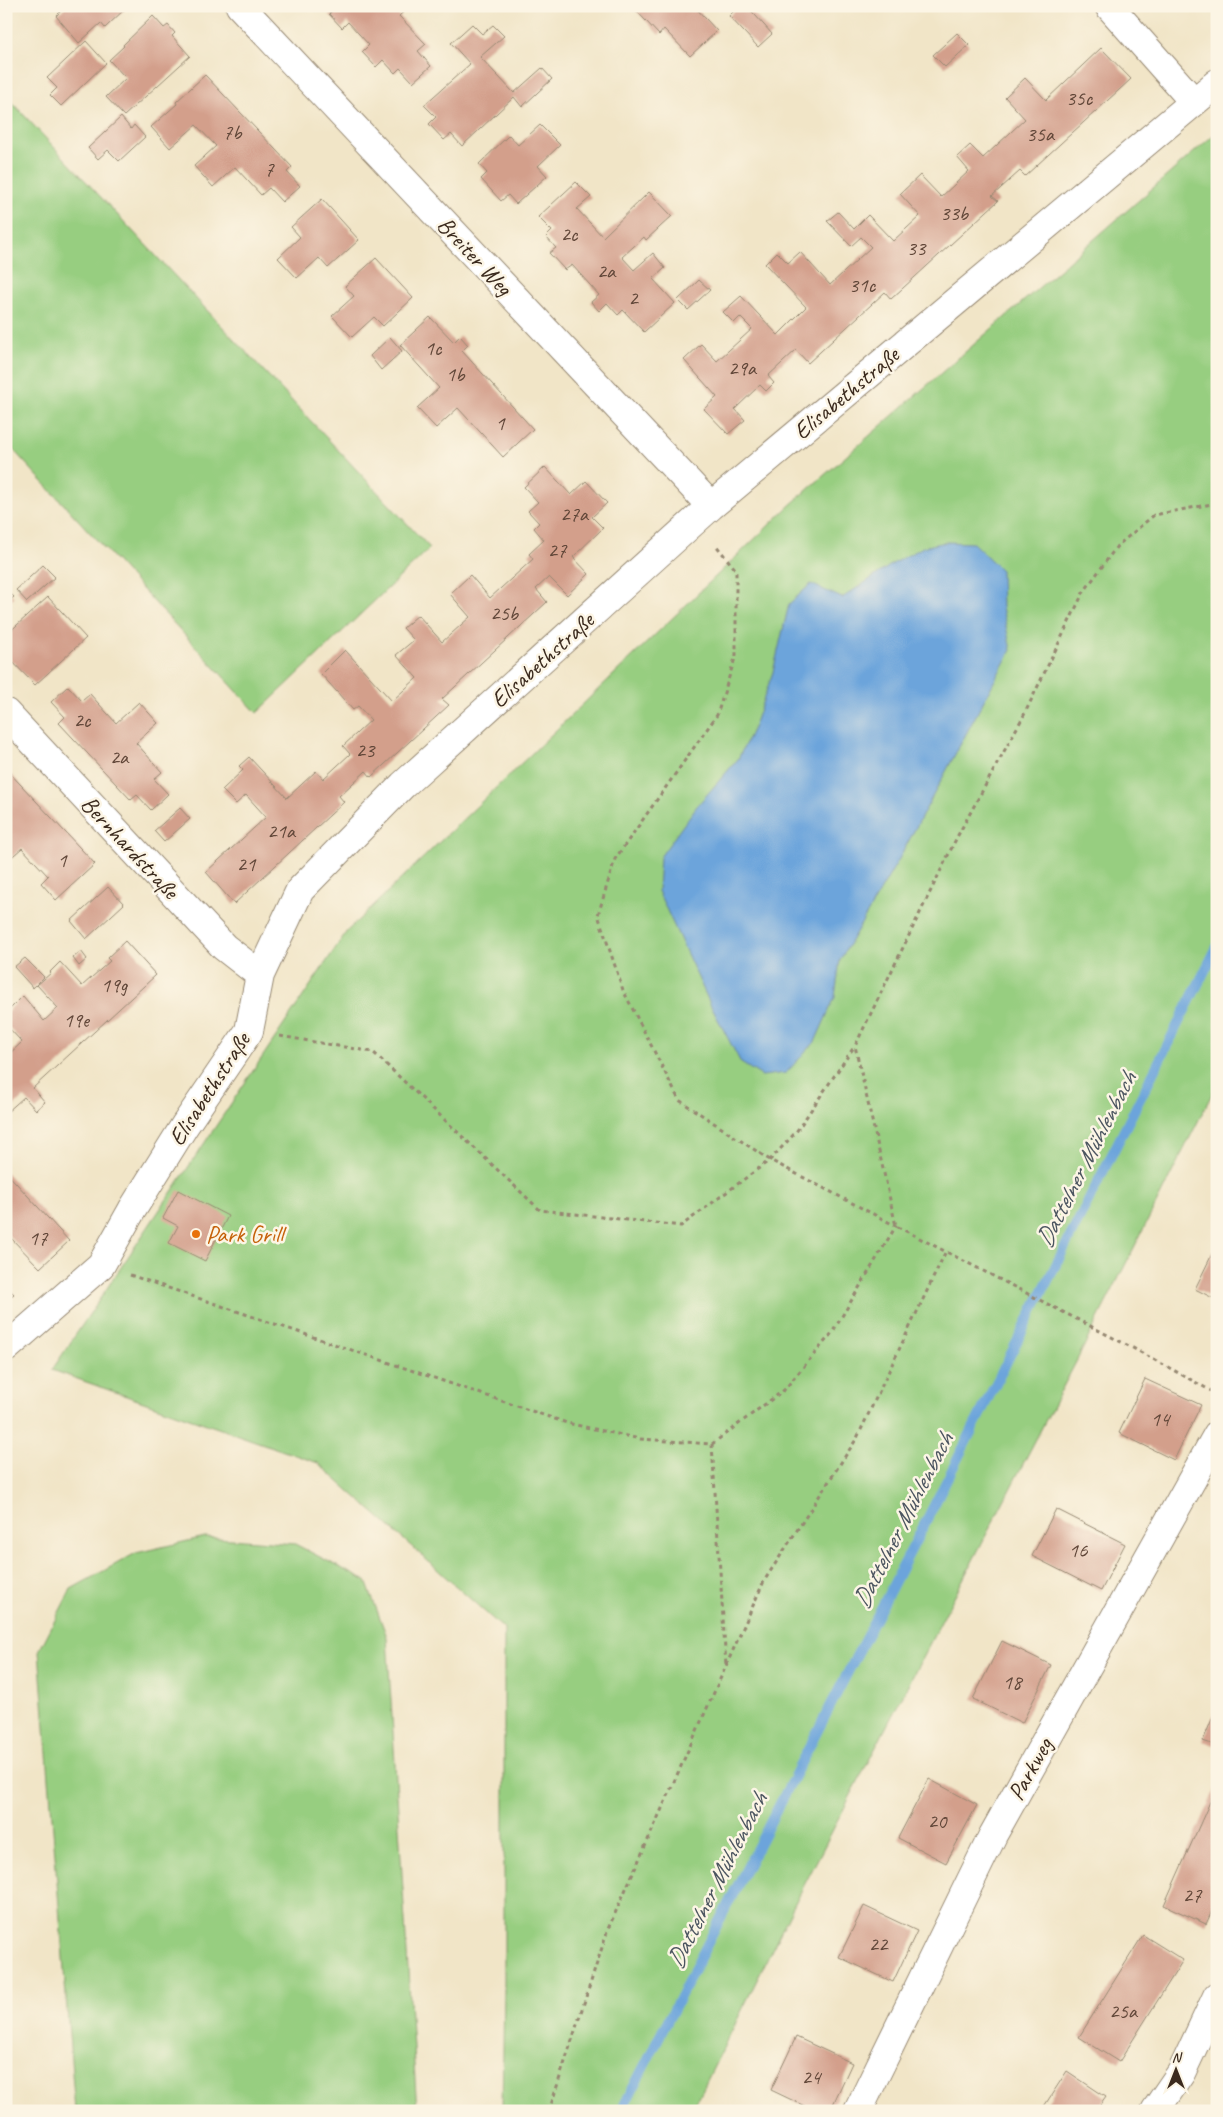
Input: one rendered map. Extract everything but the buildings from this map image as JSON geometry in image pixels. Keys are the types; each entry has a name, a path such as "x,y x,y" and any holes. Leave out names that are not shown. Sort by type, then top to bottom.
{"street":[{"name":"Breiter Weg","path":"240,6 703,513"},
{"path":"1110,6 1194,102"},
{"name":"Elisabethstraße","path":"6,1348 101,1265 132,1210 185,1125 249,1031 260,975 300,890 403,785 703,513 1217,83"},
{"name":"Bernhardstraße","path":"6,713 224,947 260,975"},
{"name":"Parkweg","path":"858,2111 994,1834 1217,1435"},
{"path":"1156,2111 1181,2073 1217,1996"}],"path":[{"path":"249,1031 373,1052 540,1210 681,1226 770,1160 796,1132 855,1046 957,838 1024,715 1082,593 1117,546 1154,515 1217,503"},
{"path":"703,513 736,570 736,655 717,715 615,859 598,915 623,990 679,1100 770,1160 1217,1394"},
{"path":"101,1265 567,1423 640,1439 712,1444 784,1390 832,1333 896,1226 855,1046"},
{"path":"548,2111 608,1930 764,1581 857,1438 946,1253"},
{"path":"712,1444 726,1666"}],"green space":[{"path":"6,96 430,548 257,713 6,442"},
{"path":"1217,132 1217,1084 1076,1362 799,1895 692,2111 502,2111 504,1992 504,1629 318,1463 52,1370 347,931 789,506"},
{"path":"205,1537 295,1544 366,1581 387,1637 417,2111 75,2111 39,1651 71,1589 136,1553"}],"water":[{"path":"946,542 973,543 1001,570 1002,607 1011,650 899,859 840,960 835,997 815,1042 786,1073 762,1076 741,1063 712,1008 658,891 660,857 697,806 738,759 754,726 773,672 789,604 811,584 842,598 894,563 923,547"}],"waterway":[{"name":"Dattelner Mühlenbach","path":"621,2111 923,1527 1217,947"}],"place":[{"name":"Park Grill","path":"196,1234"}]}
